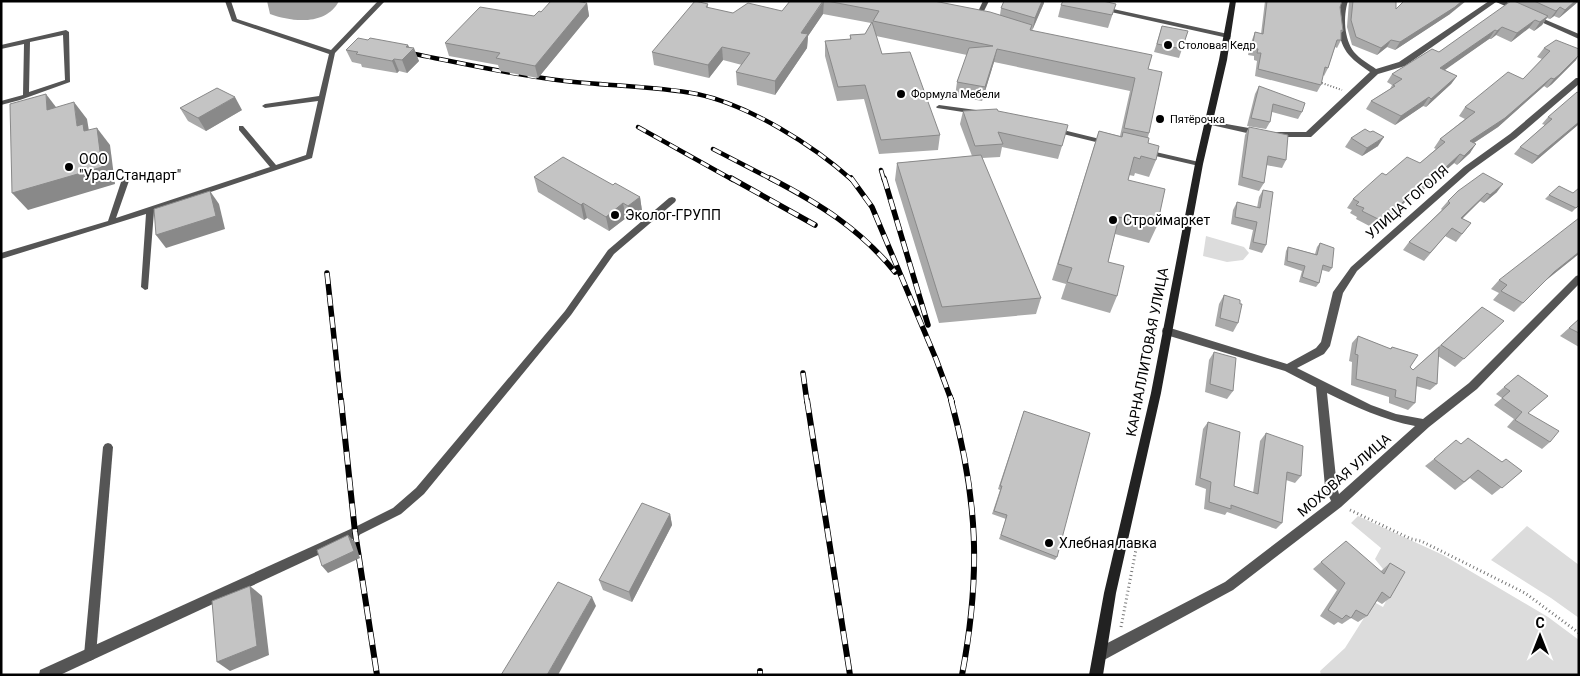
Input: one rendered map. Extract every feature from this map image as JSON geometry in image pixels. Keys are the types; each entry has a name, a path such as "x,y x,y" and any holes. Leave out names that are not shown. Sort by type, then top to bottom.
{"street":[{"name":"КАРНАЛЛИТОВАЯ УЛИЦА","path":"1096,675 1110,594 1156,393 1166,331 1207,122 1228,36 1233,1"},
{"path":"1345,1 1342,26 1349,50 1375,72"},
{"path":"1207,122 1281,137 1308,135 1375,72 1402,64 1494,1"},
{"path":"1499,1 1579,37"},
{"name":"УЛИЦА ГОГОЛЯ","path":"1288,368 1320,351 1326,343 1338,292 1354,269 1467,169 1513,136 1579,80"},
{"name":"МОХОВАЯ УЛИЦА","path":"1099,655 1229,586 1337,504 1425,424 1473,386 1579,278"},
{"path":"1166,331 1288,368 1310,377 1321,386 1367,408 1396,418 1425,424"},
{"path":"1321,386 1331,487 1337,504"},
{"path":"45,675 68,669 90,655 355,532"}],"lane":[{"path":"228,1 234,20 332,53"},
{"path":"1,256 150,210 309,156 332,53 382,1"},
{"path":"969,16 981,19 986,1"},
{"path":"1095,7 1228,36"},
{"path":"1,47 66,32 68,81 1,103"},
{"path":"26,94 27,41"},
{"path":"265,106 322,98"},
{"path":"939,106 982,113"},
{"path":"241,128 275,168"},
{"path":"1048,129 1114,144"},
{"path":"1142,151 1199,164"},
{"path":"111,222 126,178"},
{"path":"355,532 397,510 420,492 568,313 611,252 672,200"},
{"path":"145,287 150,210"},
{"path":"90,655 108,447"},
{"path":"61,675 68,669"}],"path":[{"path":"1318,82 1353,94"},
{"path":"1337,504 1411,540 1421,541 1525,594 1579,633"}],"shaded area":[{"path":"267,1 339,1 326,15 308,20 298,20 270,14"},
{"path":"1206,236 1244,247 1249,253 1243,260 1227,262 1203,256"},
{"path":"1358,516 1443,555 1548,617 1579,640 1579,675 1321,675 1320,671 1345,648 1364,618 1353,599 1361,595 1383,607 1395,584 1375,559 1381,548 1351,523"},
{"path":"1527,526 1579,565 1579,618 1491,560"}],"building":[{"path":"551,1 587,3 535,66 496,58 500,53 445,43 480,7 534,16 539,11 541,12"},
{"path":"695,1 708,4 706,7 733,13 748,3 782,11 790,1 823,1 801,33 808,34 775,81 736,72 750,53 722,47 708,65 652,52"},
{"path":"827,1 934,1 990,12 1032,25 1030,30 1152,55 1148,69 1162,72 1149,133 1124,128 1135,78 997,49 985,87 957,82 969,48 993,46 873,21 879,11"},
{"path":"1004,1 1042,1 1035,18 1001,8"},
{"path":"1063,1 1103,1 1116,4 1112,15 1061,5"},
{"path":"1267,1 1342,1 1340,7 1343,31 1341,30 1341,40 1337,40 1328,68 1325,67 1321,85 1258,69 1261,53 1257,53 1258,49 1252,48 1255,32 1263,34"},
{"path":"1353,1 1396,1 1396,9 1404,1 1462,1 1400,42 1391,40 1381,48 1356,37 1351,20"},
{"path":"1511,1 1548,16 1540,22 1535,20 1517,33 1502,27 1497,31 1495,30 1440,68 1457,76 1431,99 1429,97 1401,116 1371,101 1395,86 1393,85 1402,79 1392,74 1432,49 1439,52"},
{"path":"1534,1 1575,1 1565,10 1560,7 1556,11"},
{"path":"872,22 882,54 910,52 940,135 881,140 865,85 838,87 825,41 851,39 850,35 865,34"},
{"path":"1162,26 1188,31 1182,49 1157,44"},
{"path":"358,38 368,40 370,38 408,45 406,47 414,48 402,60 394,59 392,61 356,54 358,52 346,50"},
{"path":"1556,40 1579,49 1579,55 1559,75 1554,79 1551,78 1505,118 1470,141 1476,144 1464,156 1460,154 1429,183 1424,180 1384,222 1362,211 1364,208 1356,205 1359,202 1353,199 1382,173 1386,175 1407,157 1420,163 1445,142 1440,139 1475,112 1465,107 1508,72 1523,79 1550,51 1544,48"},
{"path":"1259,86 1305,103 1302,112 1273,104 1270,122 1251,118"},
{"path":"217,88 235,97 198,118 180,108"},
{"path":"1577,92 1579,93 1579,122 1538,156 1520,147 1552,119 1548,117"},
{"name":"ООО \"УралСтандарт\"","path":"46,94 47,110 74,102 77,126 83,124 84,131 97,128 102,167 12,193 10,104"},
{"path":"997,109 998,111 1068,125 1062,146 998,132 1003,144 975,146 963,111"},
{"path":"1249,127 1288,135 1286,160 1268,156 1264,183 1242,177"},
{"path":"1365,129 1384,137 1367,148 1351,138"},
{"name":"Строймаркет","path":"1099,131 1122,137 1123,132 1149,138 1148,143 1159,146 1156,160 1141,156 1140,159 1134,157 1128,180 1165,189 1157,226 1119,217 1108,262 1124,266 1117,296 1067,282 1072,268 1058,264"},
{"path":"981,155 1041,298 942,307 897,163"},
{"path":"563,157 613,185 615,183 640,197 628,206 623,203 606,217 583,203 581,205 534,177"},
{"path":"1483,173 1503,184 1490,195 1487,193 1461,218 1471,223 1462,234 1452,228 1430,253 1409,242 1450,203 1448,201 1458,191"},
{"path":"1559,186 1573,193 1579,188 1579,205 1576,208 1549,195"},
{"path":"1263,190 1273,192 1266,245 1253,242 1257,222 1235,217 1237,202 1260,208"},
{"path":"210,191 216,216 156,235 154,209"},
{"path":"1579,218 1579,252 1554,272 1523,303 1501,291 1507,285 1499,280"},
{"path":"1320,243 1334,248 1332,268 1323,265 1319,283 1302,277 1305,266 1287,261 1288,247 1317,255"},
{"path":"1224,295 1240,300 1240,304 1242,304 1238,323 1220,318"},
{"path":"1482,307 1504,321 1464,359 1441,345"},
{"path":"1579,319 1579,333 1569,328"},
{"path":"1358,336 1391,349 1392,347 1418,355 1410,367 1413,370 1439,347 1437,384 1417,377 1415,403 1395,397 1396,390 1356,379 1358,355 1355,354"},
{"path":"1214,352 1236,358 1233,391 1210,384"},
{"path":"1518,375 1548,396 1528,413 1559,431 1550,442 1515,420 1522,412 1502,398 1510,391 1504,387"},
{"path":"1024,411 1090,433 1057,557 1001,535 1007,515 994,511"},
{"path":"1208,422 1240,432 1234,486 1258,494 1266,433 1303,446 1301,476 1287,472 1282,523 1231,505 1231,509 1209,502 1211,482 1200,478"},
{"path":"1468,438 1502,462 1506,459 1522,471 1502,488 1478,470 1464,482 1434,459 1456,440 1461,444"},
{"path":"642,503 670,514 629,592 599,580"},
{"path":"348,535 354,551 322,566 317,550"},
{"path":"1346,541 1384,574 1390,563 1405,572 1390,598 1382,592 1367,616 1356,610 1351,618 1346,615 1342,619 1328,610 1345,583 1321,562"},
{"path":"558,582 592,597 547,675 501,675"},
{"path":"250,586 257,646 217,662 212,601"}],"railway":[{"path":"404,52 504,72 582,83 664,89 717,99 759,117 800,140 852,180"},
{"path":"638,127 733,180"},
{"path":"713,149 773,180"},
{"path":"881,170 884,180"},
{"path":"731,178 815,225"},
{"path":"770,178 822,208 853,230 895,272"},
{"path":"851,178 872,207 936,359 952,402 950,396"},
{"path":"884,178 928,325"},
{"path":"327,273 341,402"},
{"path":"803,373 807,402"},
{"path":"341,400 355,532 377,675"},
{"path":"807,400 850,675"},
{"path":"951,400 967,471 974,537 972,603 962,675"}],"place":[{"name":"Столовая Кедр","path":"1168,45"},
{"name":"Формула Мебели","path":"901,94"},
{"name":"Пятёрочка","path":"1160,119"},
{"name":"ООО \"УралСтандарт\"","path":"69,167"},
{"name":"Эколог-ГРУПП","path":"615,215"},
{"name":"Строймаркет","path":"1113,220"},
{"name":"Хлебная лавка","path":"1049,543"}]}
